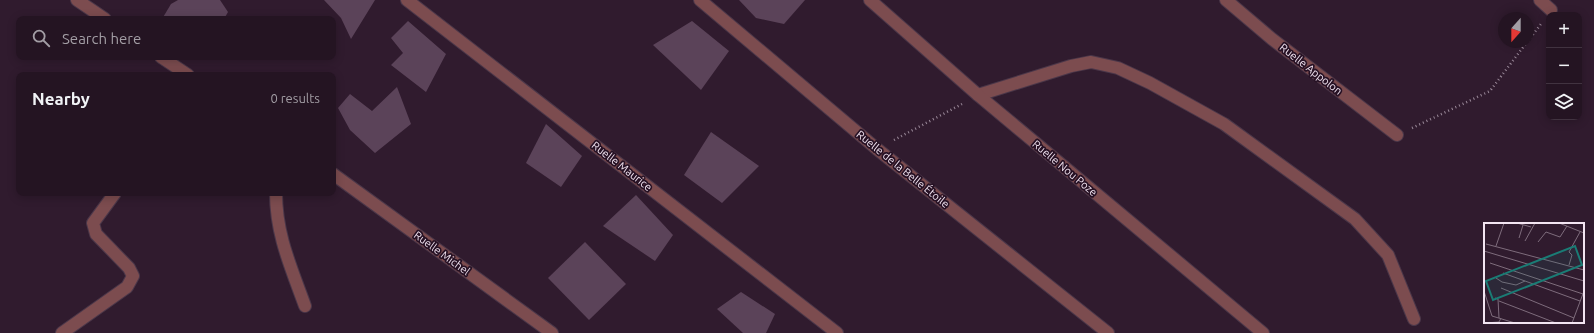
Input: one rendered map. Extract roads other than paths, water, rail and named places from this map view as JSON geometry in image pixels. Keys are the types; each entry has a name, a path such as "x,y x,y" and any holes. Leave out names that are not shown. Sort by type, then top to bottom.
{"street":[{"path":"77,0 101,16"},
{"name":"Ruelle Maurice","path":"407,0 837,333"},
{"name":"Ruelle de la Belle Étoile","path":"700,0 877,149 1108,333"},
{"name":"Ruelle Nou Poze","path":"870,0 978,95 1263,333"},
{"name":"Ruelle Appolon","path":"1226,0 1272,39 1397,135"},
{"path":"1540,0 1551,10"},
{"path":"166,60 184,72"},
{"path":"978,95 1071,66 1091,62 1118,68 1150,83 1224,124 1355,219 1388,255 1414,319"},
{"name":"Ruelle Michel","path":"336,176 552,333"},
{"path":"62,333 126,287 133,276 129,268 96,234 93,223 113,196"},
{"path":"276,196 276,208 282,243 305,306"}]}
